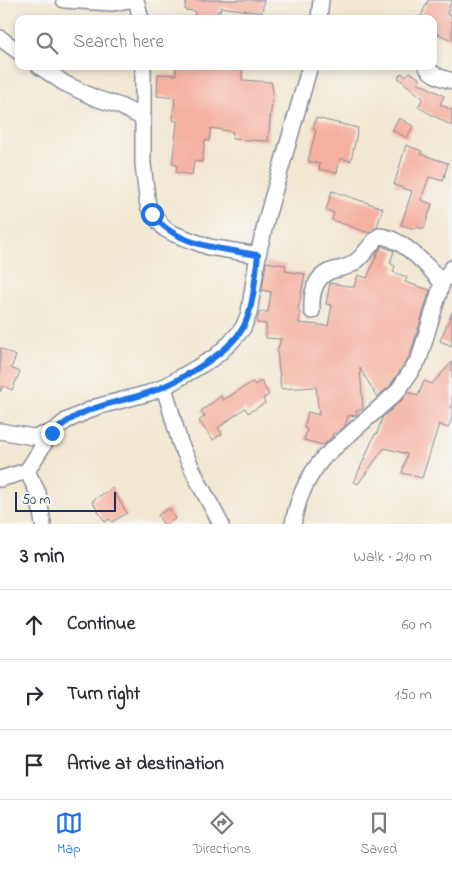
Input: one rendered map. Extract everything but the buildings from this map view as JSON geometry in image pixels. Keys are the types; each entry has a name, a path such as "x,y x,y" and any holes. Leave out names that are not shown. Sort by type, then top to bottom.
{"street":[{"path":"64,0 113,3 130,0"},
{"path":"136,0 141,15"},
{"path":"320,15 322,0"},
{"path":"0,38 15,49"},
{"path":"45,70 64,83 144,118"},
{"path":"143,70 143,164 148,206 157,221 174,234 209,247 258,255"},
{"path":"0,479 27,471 52,433 66,421 96,407 149,393 164,387 215,357 243,328 248,313 267,217 309,70"},
{"path":"428,70 452,81"},
{"path":"312,311 311,295 318,281 328,272 348,267 357,261 379,236 392,239 405,248 430,269 442,283"},
{"path":"293,524 302,493 324,457 397,392 419,360 442,283 452,268"},
{"path":"164,387 180,443 221,524"},
{"path":"0,431 33,437 52,433"},
{"path":"27,471 38,493 42,524"}],"route":[{"path":"52,433 66,421 81,413 164,387 215,357 243,328 254,288 258,255 209,247 174,234 165,229 152,214"}]}
